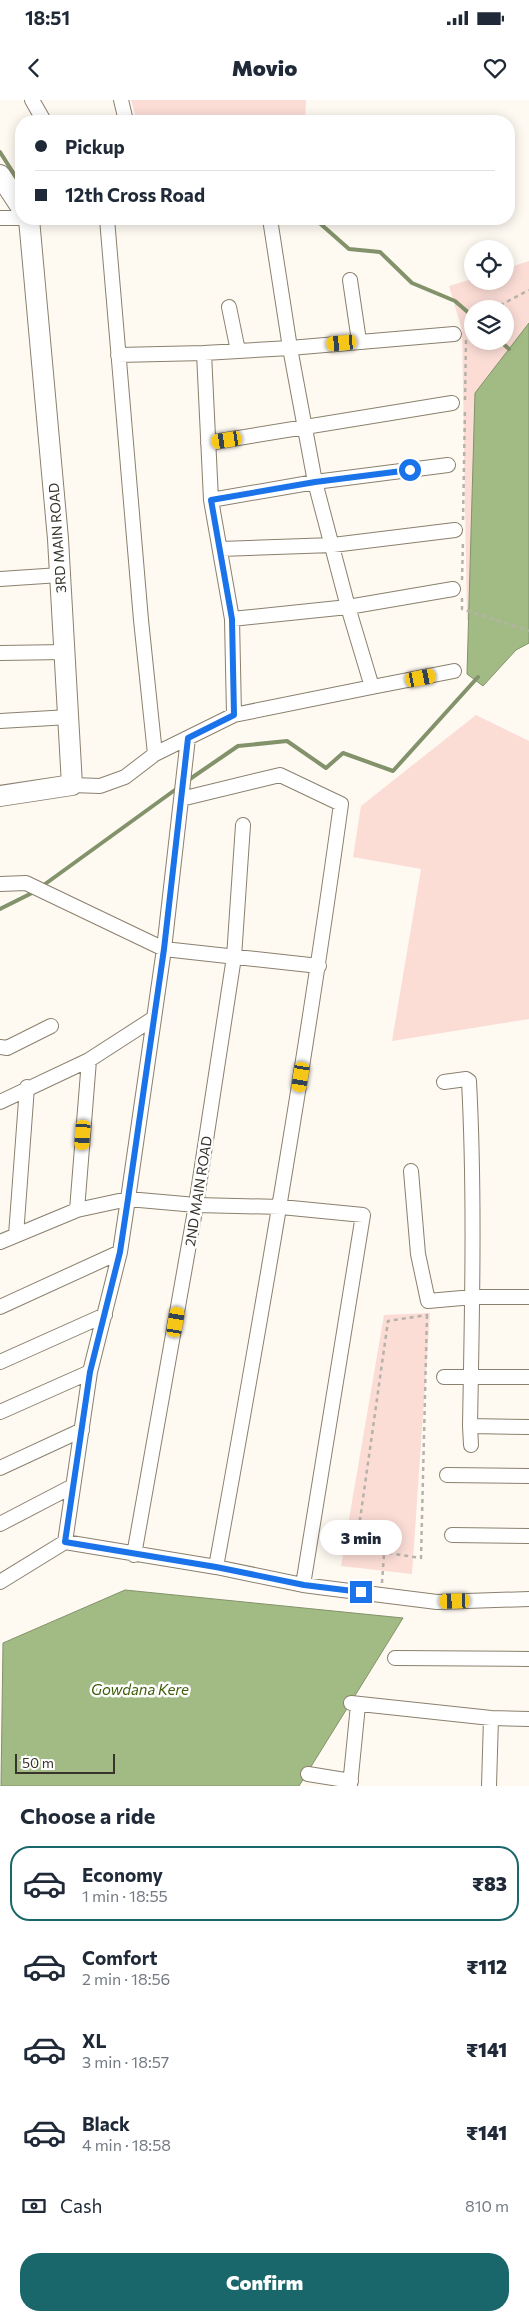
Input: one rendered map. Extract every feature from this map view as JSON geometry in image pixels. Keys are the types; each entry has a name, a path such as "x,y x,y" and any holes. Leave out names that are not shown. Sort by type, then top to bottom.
{"street":[{"path":"32,100 41,115"},
{"path":"121,100 125,115"},
{"path":"0,175 15,198"},
{"path":"0,218 15,218"},
{"name":"3RD MAIN ROAD","path":"30,225 60,575 72,785"},
{"path":"107,225 155,754"},
{"path":"271,225 290,348 315,482 348,607 372,687"},
{"path":"350,280 359,342"},
{"path":"229,307 238,351"},
{"path":"118,355 290,348 454,334"},
{"path":"204,353 211,500 232,619 234,715"},
{"path":"208,443 452,403"},
{"path":"211,500 315,482 448,465"},
{"path":"220,549 333,545 460,530"},
{"path":"0,579 60,575"},
{"path":"232,619 348,607 453,589"},
{"path":"0,653 65,652"},
{"path":"0,796 72,785 100,786 125,777 155,754 234,715 454,671"},
{"path":"0,722 69,717"},
{"path":"65,1542 90,1372 120,1252 164,949 188,738"},
{"path":"182,795 280,775 341,804 319,966 281,1207 216,1567"},
{"name":"2ND MAIN ROAD","path":"134,1555 196,1205 234,956 243,825"},
{"path":"0,884 26,883 164,949 319,966"},
{"path":"0,1102 27,1087 89,1060 154,1018"},
{"path":"0,1047 7,1048 51,1026"},
{"path":"78,1210 89,1060"},
{"path":"444,1082 466,1079 470,1081 473,1297 471,1445"},
{"path":"16,1235 27,1087"},
{"path":"411,1172 419,1263 428,1301 473,1297 529,1297"},
{"path":"0,1242 78,1210 128,1199 196,1205 281,1207 363,1215 304,1585"},
{"path":"0,1307 120,1252"},
{"path":"0,1362 105,1315"},
{"path":"0,1412 90,1372"},
{"path":"444,1377 529,1377"},
{"path":"470,1426 529,1428"},
{"path":"0,1468 82,1430"},
{"path":"447,1475 529,1476"},
{"path":"0,1524 72,1487"},
{"path":"452,1535 529,1536"},
{"path":"0,1582 65,1542 134,1555 216,1567 304,1585 380,1595 437,1602 529,1599"},
{"path":"395,1658 529,1659"},
{"path":"308,1774 351,1784 355,1704 491,1718 529,1718"},
{"path":"489,1786 491,1718"}],"path":[{"path":"510,300 529,290"},
{"path":"466,350 460,530 462,610 529,631"},
{"path":"427,1316 420,1558 384,1553 356,1548 388,1321 427,1316"},
{"path":"380,1595 384,1553"}],"shaded area":[{"path":"131,100 306,100 305,115 135,115"},
{"path":"529,261 529,644 467,620 462,330 449,286 464,281 464,290 514,290 514,266"},
{"path":"476,715 529,741 529,1019 392,1041 421,869 353,857 361,806"},
{"path":"430,1313 412,1574 341,1566 384,1315"}],"water":[{"path":"529,323 529,643 516,650 483,686 467,674 475,393 508,350 514,350 514,342"},
{"name":"Gowdana Kere","path":"125,1590 403,1618 299,1786 1,1786 3,1643"}],"waterway":[{"path":"0,152 15,176"},
{"path":"322,225 349,249 380,252 412,283 455,301 464,309"},
{"path":"187,781 238,746 287,741 326,768 343,753 393,771 478,677"},
{"path":"41,887 179,787"},
{"path":"0,909 36,891"}],"route":[{"path":"361,1592 304,1585 216,1567 134,1555 65,1542 90,1372 120,1252 164,949 188,738 234,715 232,619 211,500 315,482 410,470"}]}
